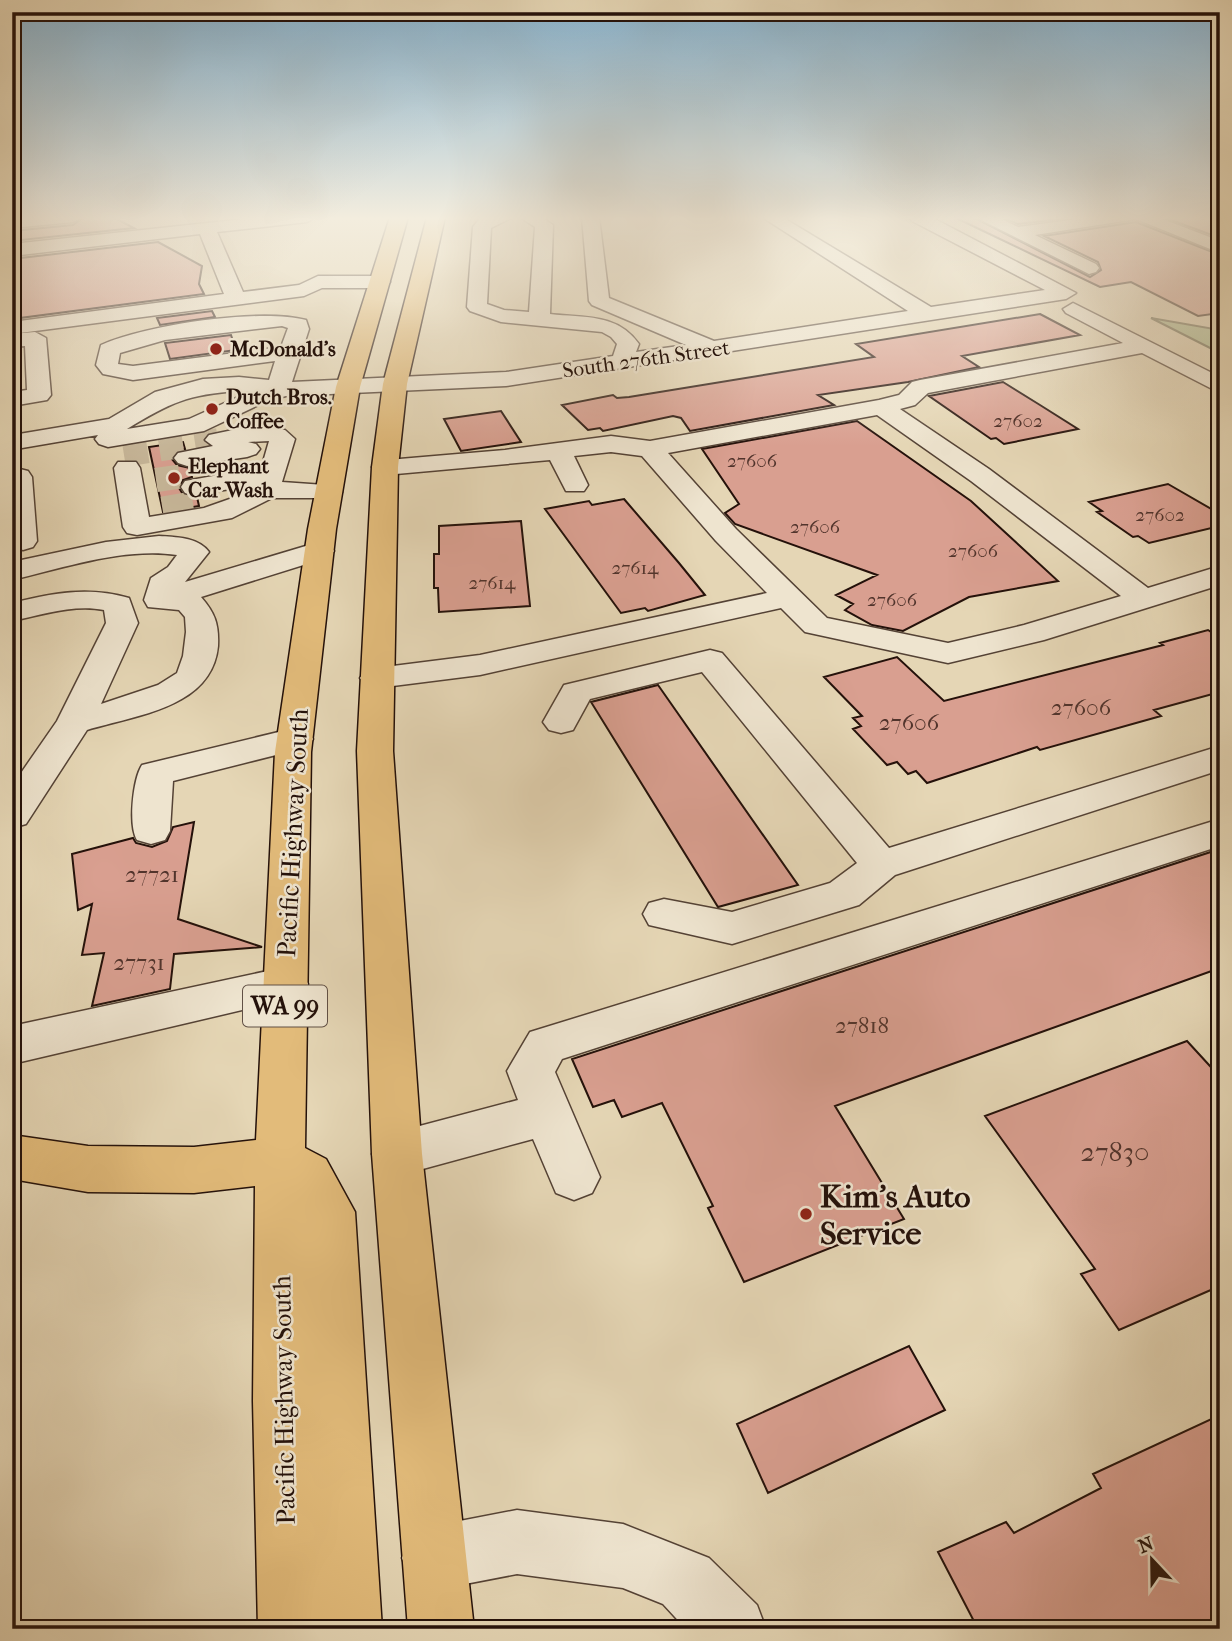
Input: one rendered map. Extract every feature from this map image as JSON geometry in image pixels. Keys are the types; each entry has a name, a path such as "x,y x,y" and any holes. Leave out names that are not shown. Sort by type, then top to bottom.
{"main road":[{"name":"Pacific Highway South","path":"291,1629 282,1401 280,1160 295,739 319,551 348,387 376,294"},
{"path":"417,294 395,384 385,467 379,570 375,751 397,1153 441,1629"},
{"path":"12,1157 101,1169 194,1170 280,1160 308,1175 329,1212 349,1629"}],"street":[{"path":"234,294 236,299"},
{"path":"12,328 277,294"},
{"path":"476,294 475,302 486,313 591,323 612,328 628,344 622,362"},
{"path":"539,319 540,294"},
{"path":"598,294 599,301 715,349"},
{"path":"894,294 929,315"},
{"path":"1057,294 1145,346 1220,386"},
{"name":"South 276th Street","path":"285,389 506,379 929,315 1070,301"},
{"path":"285,389 280,383 281,376 291,350 299,324 282,320 145,337 108,350 107,365 111,369 133,373 291,350"},
{"path":"159,337 137,344 114,357 119,366 158,366 291,350"},
{"path":"12,341 34,338 39,395 12,399"},
{"path":"385,467 505,458 558,449 618,444 650,449 881,407 907,400 920,387 1145,346"},
{"path":"222,384 285,389 259,396 183,429 107,439 93,435 90,429 89,411 104,402 222,384"},
{"path":"17,441 116,425 163,397 181,391"},
{"path":"881,407 979,475 1144,599"},
{"path":"17,441 91,459 143,487 137,527 164,524 225,510 274,464 282,439 278,435 260,434 218,440"},
{"path":"558,449 575,485"},
{"path":"650,449 726,534 816,625 948,653 1033,633 1220,575"},
{"path":"252,484 240,457 193,481 329,492"},
{"path":"12,475 19,477 23,541"},
{"path":"12,571 154,544 186,546 194,552 191,560 179,573 162,584 163,595 190,603 201,616 198,664 190,680 169,692 74,722"},
{"path":"121,612 319,551"},
{"path":"377,678 480,665 789,597"},
{"path":"12,612 91,599 118,605 121,612 119,632 74,722 12,815"},
{"path":"561,722 576,692 710,660 881,865"},
{"path":"151,831 155,773 295,739"},
{"path":"664,914 732,928 844,894 881,865 1220,758"},
{"path":"573,1177 531,1071 546,1045 1220,832"},
{"path":"12,1045 286,984"},
{"path":"397,1153 548,1114"},
{"path":"434,1558 517,1542 623,1556 686,1581 733,1629"}],"green space":[{"path":"1151,318 1220,330 1220,353"}],"building":[{"path":"12,294 204,294 12,319"},
{"path":"1154,294 1220,294 1220,313 1198,316"},
{"path":"212,311 215,317 160,325 157,318"},
{"path":"1040,314 1080,335 962,356 979,367 908,382 818,395 834,405 690,431 681,418 673,416 603,431 600,428 588,430 562,405 613,395 617,398 629,397 874,357 856,344"},
{"path":"231,335 236,350 170,359 165,343"},
{"path":"1003,382 1078,429 1004,444 996,438 991,439 929,396"},
{"path":"501,411 521,442 461,451 444,419"},
{"path":"857,421 971,501 1058,581 969,597 903,631 872,625 845,610 853,604 836,595 877,575 735,524 725,513 739,504 702,449"},
{"path":"183,442 185,449 176,451 171,458 177,465 190,468 192,477 183,480 179,488 184,496 197,497 199,506 163,512 149,447"},
{"path":"1168,484 1220,514 1220,526 1149,543 1138,536 1133,537 1097,512 1102,511 1089,502"},
{"path":"624,499 705,595 648,611 645,608 621,613 545,509 589,501 592,505"},
{"path":"521,521 530,606 439,612 438,588 434,588 434,554 439,554 439,526"},
{"path":"1208,630 1220,638 1220,692 1154,710 1161,716 1040,750 1037,747 927,783 916,771 908,774 897,762 887,765 853,729 861,726 853,718 862,716 824,677 897,657 944,701 1163,645 1160,643"},
{"path":"658,685 798,885 718,907 591,702"},
{"path":"194,822 178,919 262,947 174,954 170,989 92,1006 104,953 82,955 92,904 78,910 72,854 133,838 136,843 152,847 167,841 173,827"},
{"path":"1220,849 1220,968 835,1106 904,1219 744,1282 708,1208 713,1206 662,1103 622,1117 614,1100 593,1107 572,1059"},
{"path":"1187,1041 1220,1077 1220,1286 1119,1330 1081,1274 1095,1269 985,1116"},
{"path":"909,1346 945,1410 768,1493 737,1424"},
{"path":"1220,1415 1220,1629 978,1629 938,1552 1006,1522 1014,1533 1101,1488 1093,1474"}],"tunnel":[{"path":"124,455 218,440"},
{"path":"156,480 191,475"},
{"path":"163,512 199,506"}],"place":[{"name":"McDonald's","path":"216,349"},
{"name":"Dutch Bros. Coffee","path":"212,409"},
{"name":"Elephant Car Wash","path":"174,478"},
{"name":"Kim's Auto Service","path":"806,1214"}]}
